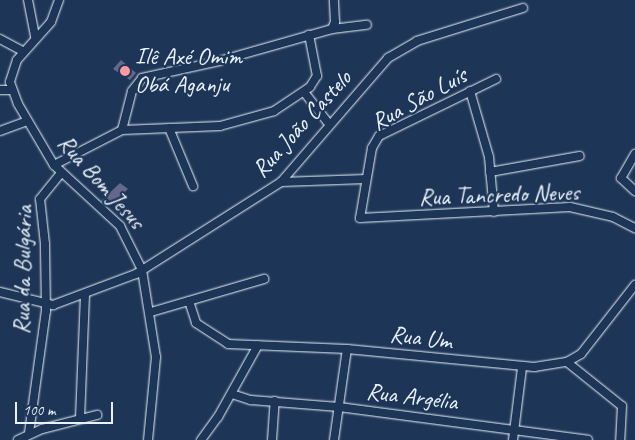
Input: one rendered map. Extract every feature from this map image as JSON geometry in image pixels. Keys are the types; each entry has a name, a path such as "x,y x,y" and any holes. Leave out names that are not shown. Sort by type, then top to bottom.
{"street":[{"path":"28,0 35,37"},
{"path":"0,90 12,90 12,69 23,51 55,16 59,0"},
{"path":"332,29 335,22 334,0"},
{"name":"Rua João Castelo","path":"46,305 85,295 142,270 281,182 377,68 403,48 523,8"},
{"path":"122,130 132,91 142,78 219,61 332,29 367,25"},
{"path":"54,165 122,130 234,124 274,110 304,92 318,74 309,35"},
{"path":"0,39 23,51"},
{"name":"Rua São Luís","path":"360,218 372,148 379,136 496,78"},
{"name":"Rua Bom Jesus","path":"12,90 27,121 54,165 61,173 94,199 120,226 142,270 151,312 156,368 148,440"},
{"path":"304,92 329,124"},
{"path":"470,92 485,138 494,212"},
{"path":"0,131 27,121"},
{"path":"169,128 193,186"},
{"path":"635,154 621,178 635,191"},
{"path":"490,172 580,156"},
{"name":"Rua da Bulgária","path":"29,433 46,305 45,244 40,199 61,173"},
{"path":"281,182 366,179"},
{"name":"Rua Tancredo Neves","path":"360,218 570,207 613,217 635,228"},
{"path":"151,312 264,278"},
{"name":"Rua Um","path":"188,302 193,320 218,340 228,344 347,349 522,368 567,362 590,345 635,285"},
{"path":"0,292 46,305"},
{"path":"80,419 85,295"},
{"path":"205,439 258,345"},
{"path":"334,440 347,349"},
{"path":"567,362 622,406 620,440"},
{"path":"512,440 522,368"},
{"name":"Rua Argélia","path":"232,394 251,400 339,407 588,440"},
{"path":"272,440 275,402"},
{"path":"18,440 29,433 98,415"}],"building":[{"name":"Ilê Axé Omim Obá Aganju","path":"121,60 136,73 130,80 113,69"},
{"path":"120,183 128,189 108,207 101,201"}],"place":[{"name":"Ilê Axé Omim Obá Aganju","path":"125,71"}]}
